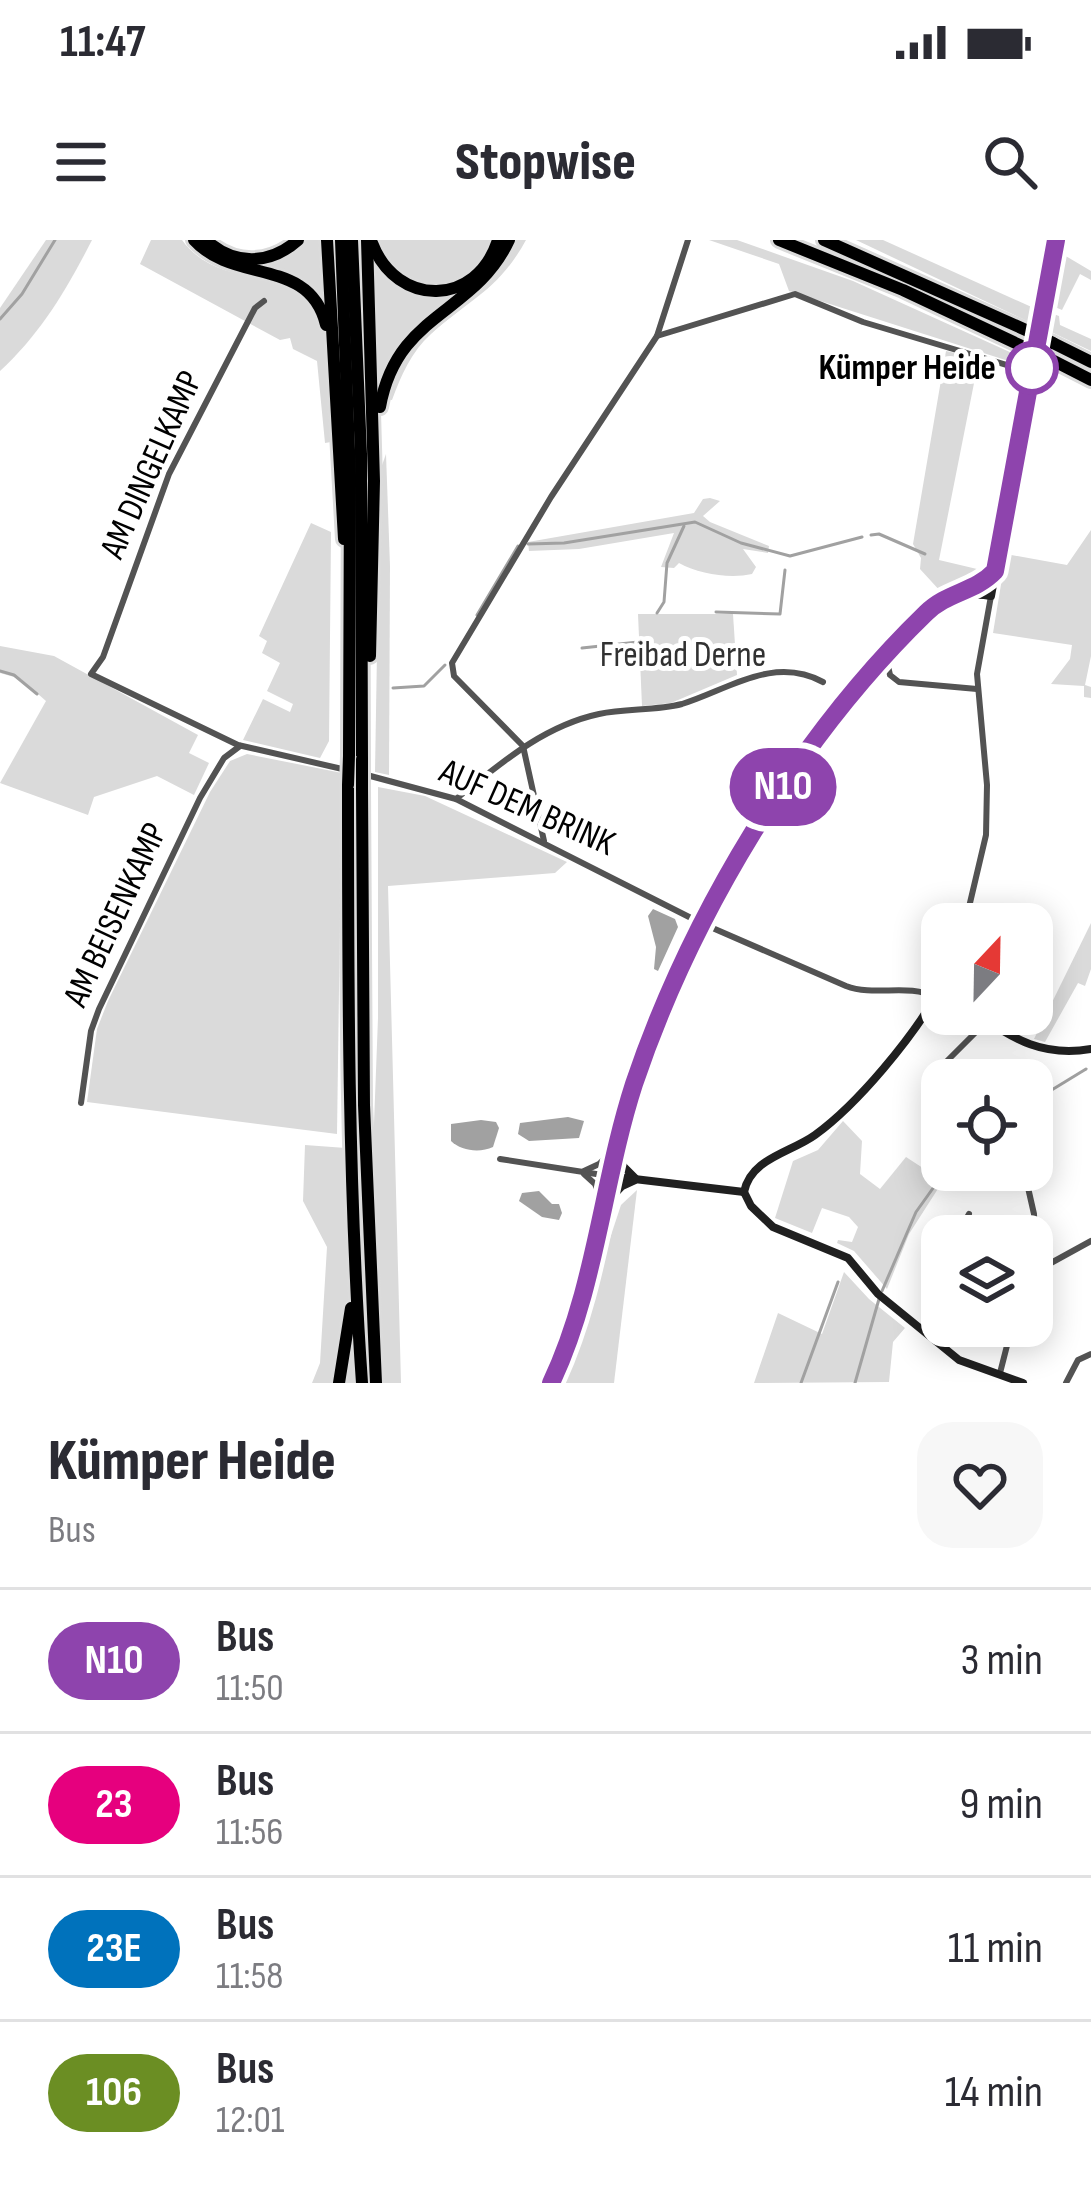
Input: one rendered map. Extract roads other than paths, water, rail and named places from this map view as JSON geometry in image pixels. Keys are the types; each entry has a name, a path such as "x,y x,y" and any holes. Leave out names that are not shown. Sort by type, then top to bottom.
{"highway":[{"path":"194,240 227,264 283,275 306,288 324,316 332,374"},
{"path":"206,240 226,254 252,260 274,256 298,240"},
{"path":"327,240 341,518 350,581"},
{"path":"341,240 356,758"},
{"path":"352,240 361,454 362,692"},
{"path":"369,240 397,280 434,291 470,281 490,260 497,240"},
{"path":"362,1383 348,1067 356,758 372,632 369,240"},
{"path":"374,456 382,396 400,353 426,322 487,278 509,240"},
{"path":"779,240 903,290 1091,380"},
{"path":"824,240 1091,362"},
{"path":"355,786 376,1383"},
{"path":"339,1383 354,1283"}],"main road":[{"path":"964,593 991,596 1056,240"},
{"path":"551,1383 582,1303 616,1148 653,1032 700,923 788,781 886,657 934,605 964,593 995,571"},
{"path":"744,1192 746,1181 758,1168 815,1135 843,1111 921,1014"},
{"path":"1010,1035 1047,1050 1091,1049"},
{"path":"616,1148 623,1166 637,1179"},
{"path":"609,1176 744,1192 773,1227 843,1254 890,1303 959,1360 1004,1380 1023,1383"},
{"path":"603,1205 637,1179"}],"street":[{"path":"544,841 523,746 454,676 452,663 551,497 657,336 688,240"},
{"path":"657,336 795,294 863,322 1031,372"},
{"name":"AM DINGELKAMP","path":"91,674 103,657 170,474 255,308 264,302"},
{"path":"971,903 982,862 988,807 976,689 991,596"},
{"path":"103,657 110,682"},
{"path":"886,657 890,675 899,682 976,689"},
{"name":"AUF DEM BRINK","path":"91,674 240,746 456,799 700,923 859,990 921,991"},
{"path":"456,799 523,746 579,719 676,705 758,674 812,676 823,682"},
{"name":"AM BEISENKAMP","path":"81,1103 91,1031 99,1009 229,741"},
{"name":"AM BEISENKAMP","path":"224,758 240,746"},
{"path":"949,1059 973,1035"},
{"path":"580,1172 599,1164 616,1148"},
{"path":"500,1159 609,1176"},
{"path":"580,1172 595,1184 603,1205"},
{"path":"1053,1263 1091,1241"},
{"path":"1004,1380 1009,1347"},
{"path":"1066,1383 1078,1360 1091,1354"}],"waterway":[{"path":"0,319 22,294 55,240"},
{"path":"528,544 564,543 695,522 741,543 790,556 862,537"},
{"path":"657,613 664,602 667,563 684,526"},
{"path":"871,535 925,554"},
{"path":"477,615 518,546"},
{"path":"716,612 780,614 785,570"},
{"path":"582,648 638,642"},
{"path":"393,688 424,686 445,665"},
{"path":"0,671 14,675 37,694"},
{"path":"1053,1089 1086,1069"},
{"path":"882,1291 916,1212 931,1191"},
{"path":"801,1383 838,1282"},
{"path":"855,1383 879,1299"}],"place":[{"name":"Kümper Heide","path":"1032,368"}],"park label":[{"name":"Freibad Derne","path":"683,655"}]}
